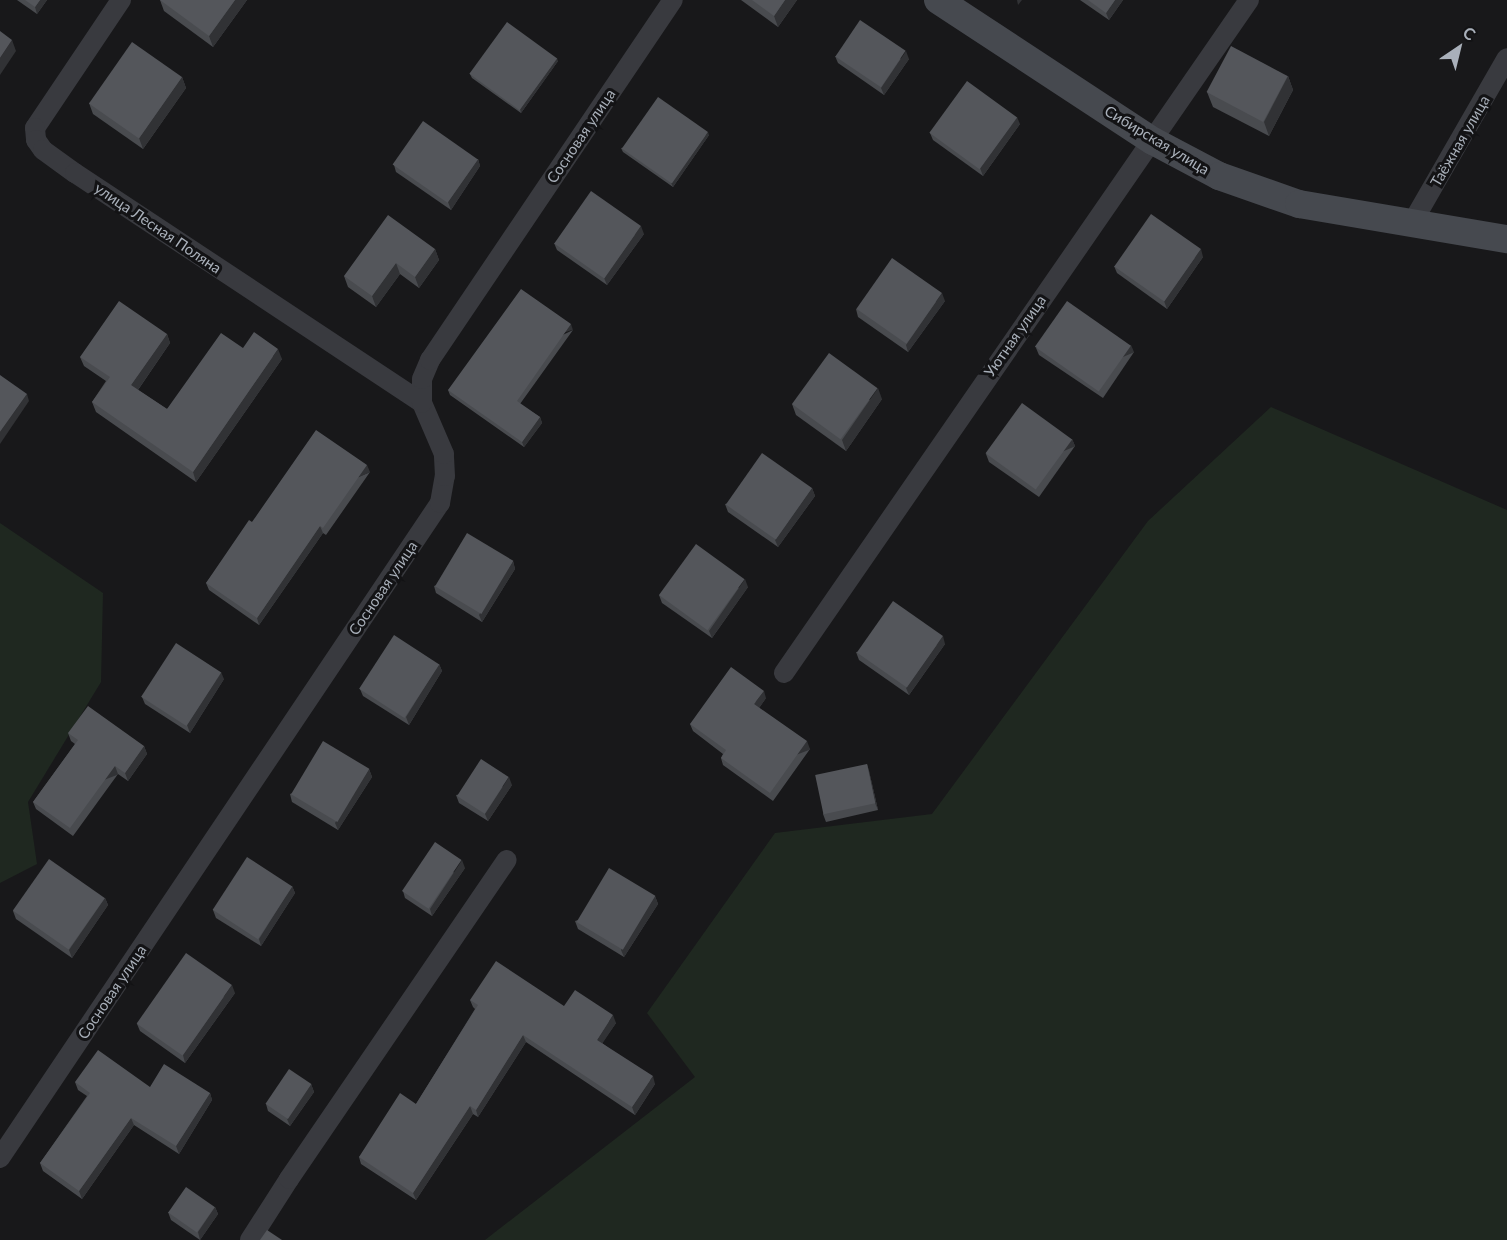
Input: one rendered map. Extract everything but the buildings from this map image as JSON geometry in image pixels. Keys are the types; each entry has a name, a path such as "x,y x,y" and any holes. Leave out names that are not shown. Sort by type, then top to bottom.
{"street":[{"name":"улица Лесная Поляна","path":"121,0 35,128 36,140 43,150 422,403"},
{"name":"Сосновая улица","path":"0,1158 440,503 444,454 422,403 422,379 430,360 673,0"},
{"name":"Сибирская улица","path":"938,0 1153,141 1219,176 1299,204 1507,238"},
{"name":"Уютная улица","path":"784,673 981,384 1153,141 1249,0"},
{"name":"Таёжная улица","path":"1412,223 1507,58"},
{"path":"250,1240 289,1179 507,860"}],"shaded area":[{"path":"1271,407 1507,510 1507,1240 485,1240 695,1077 647,1013 775,833 932,814 1148,521"},
{"path":"0,523 103,593 101,682 28,802 37,864 0,883"}]}
